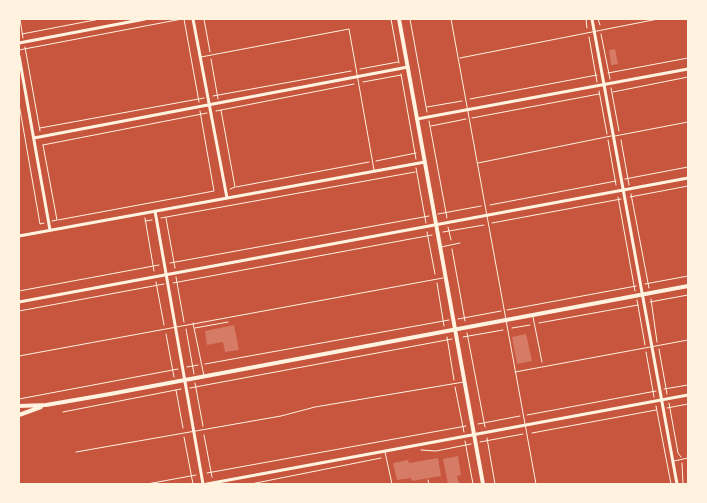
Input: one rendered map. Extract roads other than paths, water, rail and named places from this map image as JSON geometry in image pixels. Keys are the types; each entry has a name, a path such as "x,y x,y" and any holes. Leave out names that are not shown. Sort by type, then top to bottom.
{"street":[{"path":"19,43 145,19"},
{"path":"193,19 228,198"},
{"path":"399,19 483,484"},
{"path":"592,19 677,484"},
{"path":"19,56 50,230"},
{"path":"34,138 408,67"},
{"path":"417,119 688,69"},
{"path":"19,236 425,162"},
{"path":"19,302 688,178"},
{"path":"155,211 182,368 205,484 385,453 524,425 668,398 688,396"},
{"path":"19,406 46,405 506,322 688,286"},
{"path":"19,415 46,405"}],"lane":[{"path":"451,19 455,47 460,58 486,216 536,484"},
{"path":"460,58 658,19"},
{"path":"200,57 349,29 374,172"},
{"path":"477,163 688,122"},
{"path":"440,247 460,243"},
{"path":"19,356 446,277"},
{"path":"533,316 542,362"},
{"path":"195,328 228,322"},
{"path":"194,323 204,376"},
{"path":"515,372 688,340"},
{"path":"76,452 281,416 315,407 465,382"},
{"path":"385,453 392,484"},
{"path":"673,461 688,458"}]}
